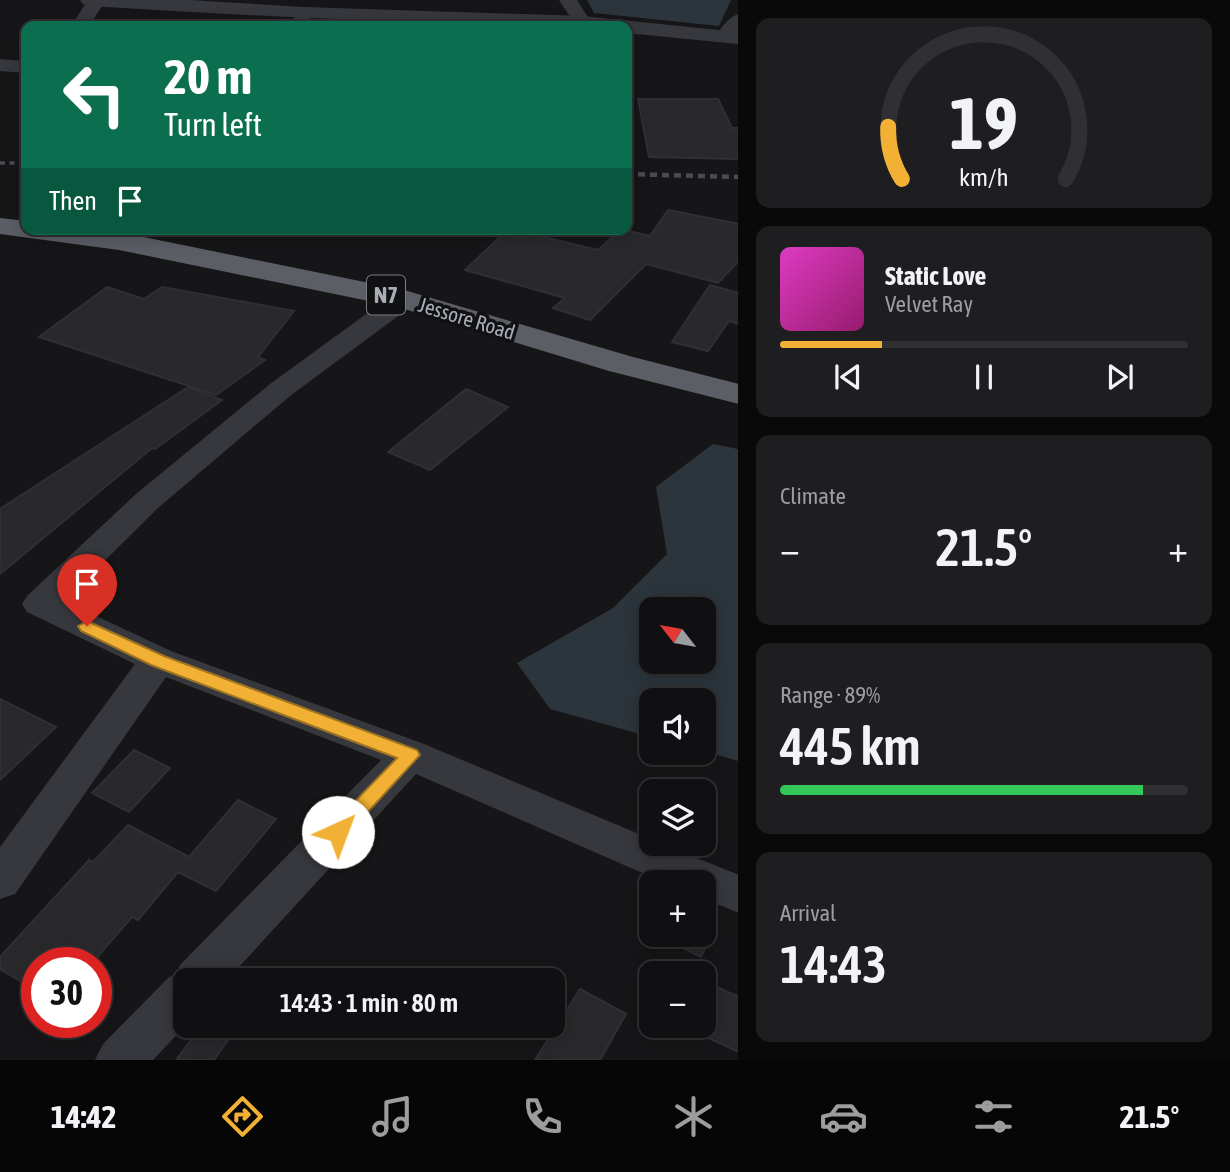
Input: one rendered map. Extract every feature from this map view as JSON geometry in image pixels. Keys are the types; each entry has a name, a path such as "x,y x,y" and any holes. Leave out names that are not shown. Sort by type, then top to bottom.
{"highway":[{"name":"Jessore Road","path":"0,226 21,229"},
{"name":"Jessore Road","path":"71,235 119,241 404,299 621,364 738,393"}],"street":[{"path":"90,0 302,20 442,21"},
{"path":"568,0 581,21"},
{"path":"83,21 97,1"},
{"path":"632,27 731,38 738,19"},
{"path":"0,65 21,67"},
{"path":"404,299 280,390 146,501 40,604 158,660 411,755 738,895"},
{"path":"0,881 158,660"},
{"path":"208,968 411,755"},
{"path":"120,1060 173,1005"}],"shaded area":[{"path":"587,0 731,0 719,26 594,13"},
{"path":"713,444 738,449 738,761 716,755 716,688 639,688 639,734 550,709 517,663 613,608 667,554 656,487"}],"building":[{"path":"638,99 718,99 732,128 738,128 738,159 649,157"},
{"path":"668,210 738,224 738,262 718,283 646,264 590,320 553,308 565,298 465,270 502,235 521,238 525,235 535,235 598,250 614,235 632,235 632,232 650,236"},
{"path":"710,285 738,293 738,324 729,321 708,351 672,342"},
{"path":"107,287 144,299 162,287 294,311 258,357 265,360 216,395 39,337"},
{"path":"188,387 222,400 155,449 152,448 0,574 0,509"},
{"path":"466,389 508,407 430,470 388,452"},
{"path":"0,699 56,727 0,780"},
{"path":"134,750 170,768 129,812 92,793"},
{"path":"238,800 276,819 216,891 178,872 138,920 132,917 106,947 21,947 21,981 0,969 0,957 89,860 93,862 128,825 189,857"},
{"path":"681,947 706,947 701,957"},
{"path":"716,986 738,997 738,1052 708,1038 716,1038"},
{"path":"580,989 626,1014 600,1060 535,1060 549,1038 565,1038 565,1013"},
{"path":"193,1038 230,1038 214,1060 176,1060"}],"railway":[{"path":"0,163 21,163"},
{"path":"632,174 738,177"}],"route":[{"path":"87,626 158,660 411,755 338,832"}]}
